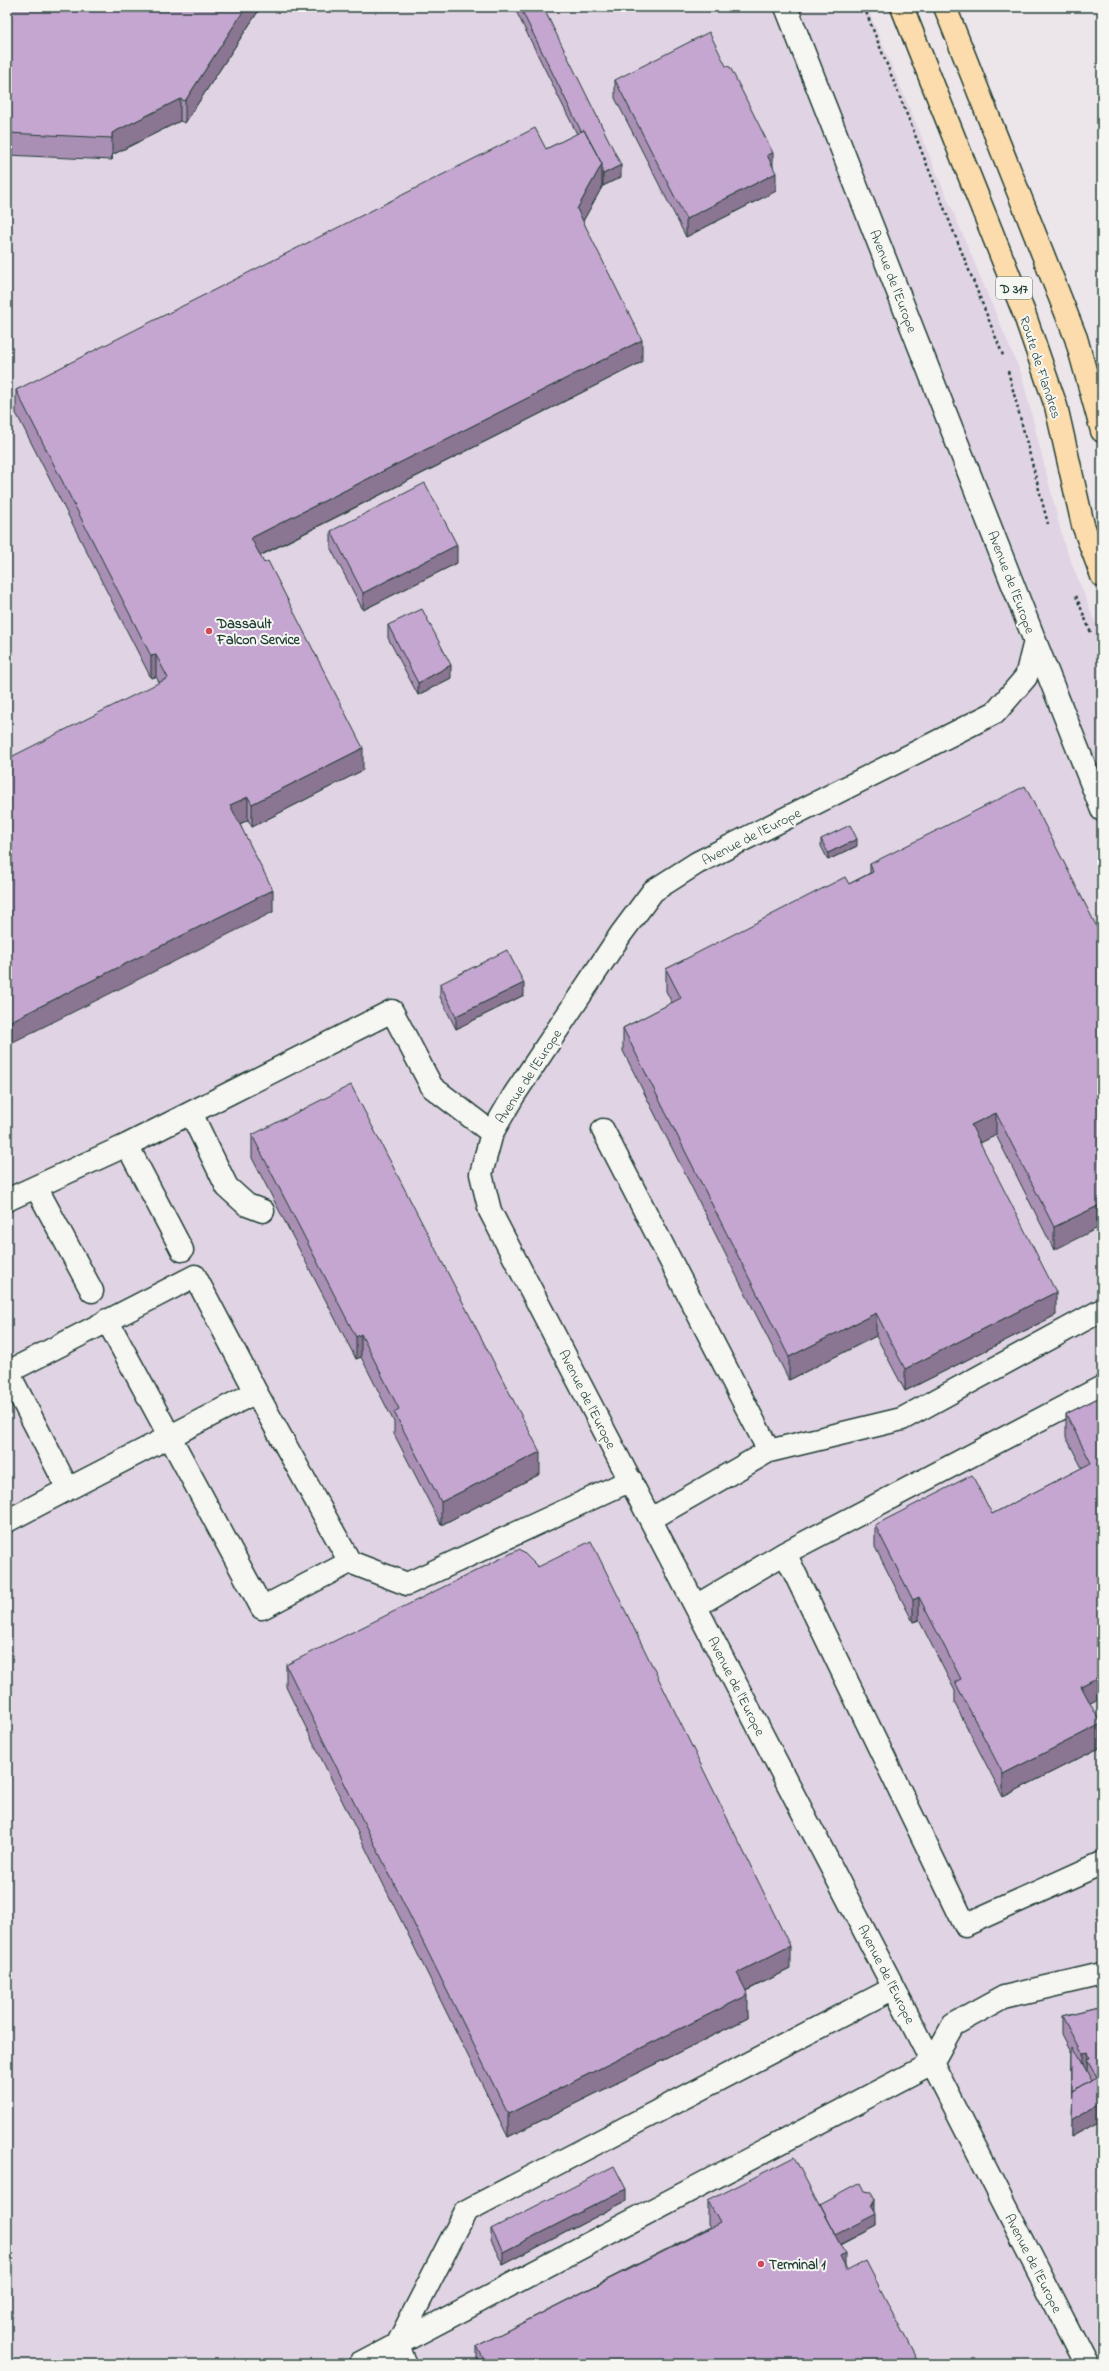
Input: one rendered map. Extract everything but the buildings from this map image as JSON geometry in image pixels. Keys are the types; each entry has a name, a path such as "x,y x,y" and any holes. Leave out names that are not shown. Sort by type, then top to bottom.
{"main road":[{"name":"Route de Flandres","path":"902,7 1024,313 1056,406 1083,524 1102,576"},
{"name":"D 317","path":"945,7 1076,338 1102,431"}],"street":[{"name":"Avenue de l'Europe","path":"786,7 1035,641 1026,677 996,712 697,863 654,891 621,934 514,1094 492,1133 482,1174 490,1211 894,1988 1086,2364"},
{"path":"1035,641 1102,810"},
{"path":"7,1200 127,1145 392,1011 432,1087 492,1133"},
{"path":"191,1113 227,1187 247,1205 264,1211"},
{"path":"603,1130 769,1451"},
{"path":"127,1145 182,1250"},
{"path":"36,1187 92,1291"},
{"path":"68,1489 7,1372 195,1276 256,1392 350,1562 407,1584 630,1480"},
{"path":"651,1519 769,1451 902,1419 1102,1310"},
{"path":"107,1320 262,1608 350,1562"},
{"path":"696,1606 785,1553 1102,1388"},
{"path":"7,1521 256,1392"},
{"path":"785,1553 965,1925 1102,1863"},
{"path":"360,2364 402,2354 932,2063 953,2025 1004,1997 1102,1974"},
{"path":"402,2354 466,2211 894,1988"}],"path":[{"path":"864,7 1005,360"},
{"path":"1007,367 1051,531"},
{"path":"1074,589 1091,633"}],"shaded area":[{"path":"7,7 867,7 1022,376 1064,544 1102,639 1102,2364 7,2364"}],"place":[{"name":"Dassault Falcon Service","path":"209,631"},
{"name":"Terminal 1","path":"761,2264"}]}
